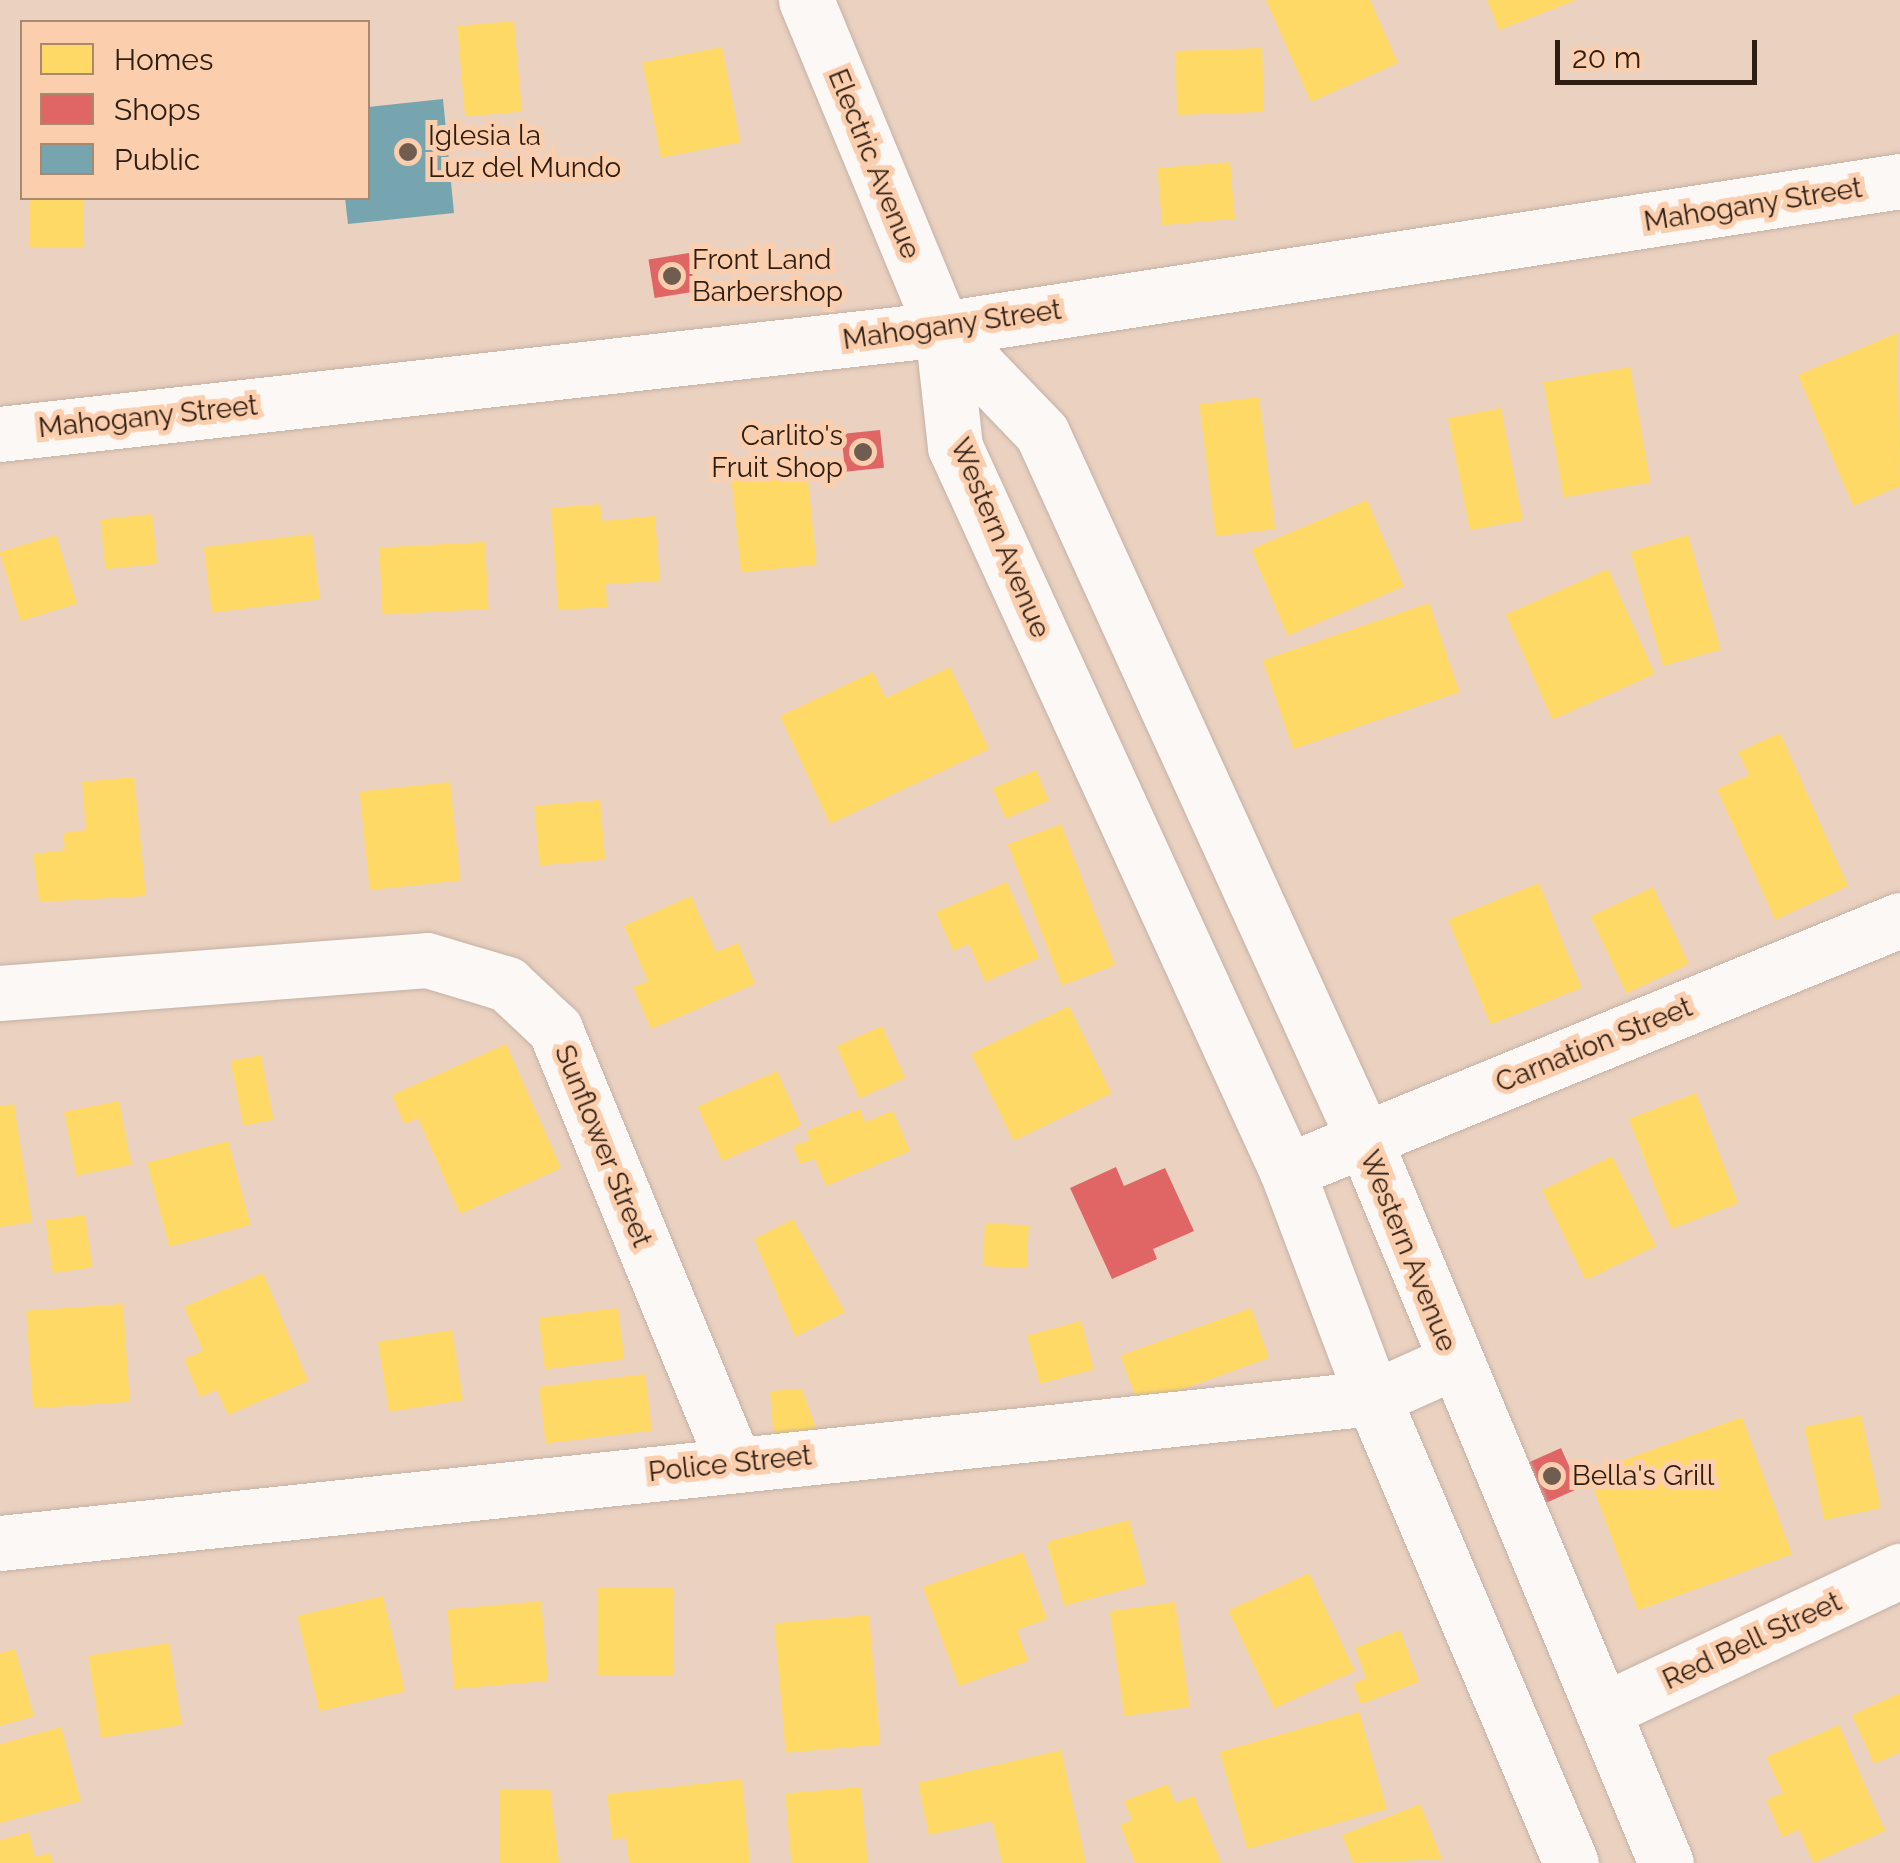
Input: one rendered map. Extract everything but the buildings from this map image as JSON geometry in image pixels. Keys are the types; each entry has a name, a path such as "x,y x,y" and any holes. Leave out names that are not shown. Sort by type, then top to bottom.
{"street":[{"name":"Electric Avenue","path":"806,0 942,329"},
{"name":"Mahogany Street","path":"0,434 942,329 1900,181"},
{"name":"Western Avenue","path":"942,329 1042,433 1364,1139 1666,1863"},
{"name":"Western Avenue","path":"942,329 954,447 1287,1170 1374,1398 1571,1863"},
{"name":"Carnation Street","path":"1287,1170 1900,920"},
{"name":"Sunflower Street","path":"0,994 427,960 508,984 555,1029 734,1464"},
{"name":"Police Street","path":"0,1544 1374,1398 1454,1362"},
{"name":"Red Bell Street","path":"1604,1710 1900,1571"}],"place":[{"name":"Iglesia la Luz del Mundo","path":"408,152"},
{"name":"Front Land Barbershop","path":"672,276"},
{"name":"Carlito's Fruit Shop","path":"863,452"},
{"name":"Bella's Grill","path":"1552,1476"}]}
